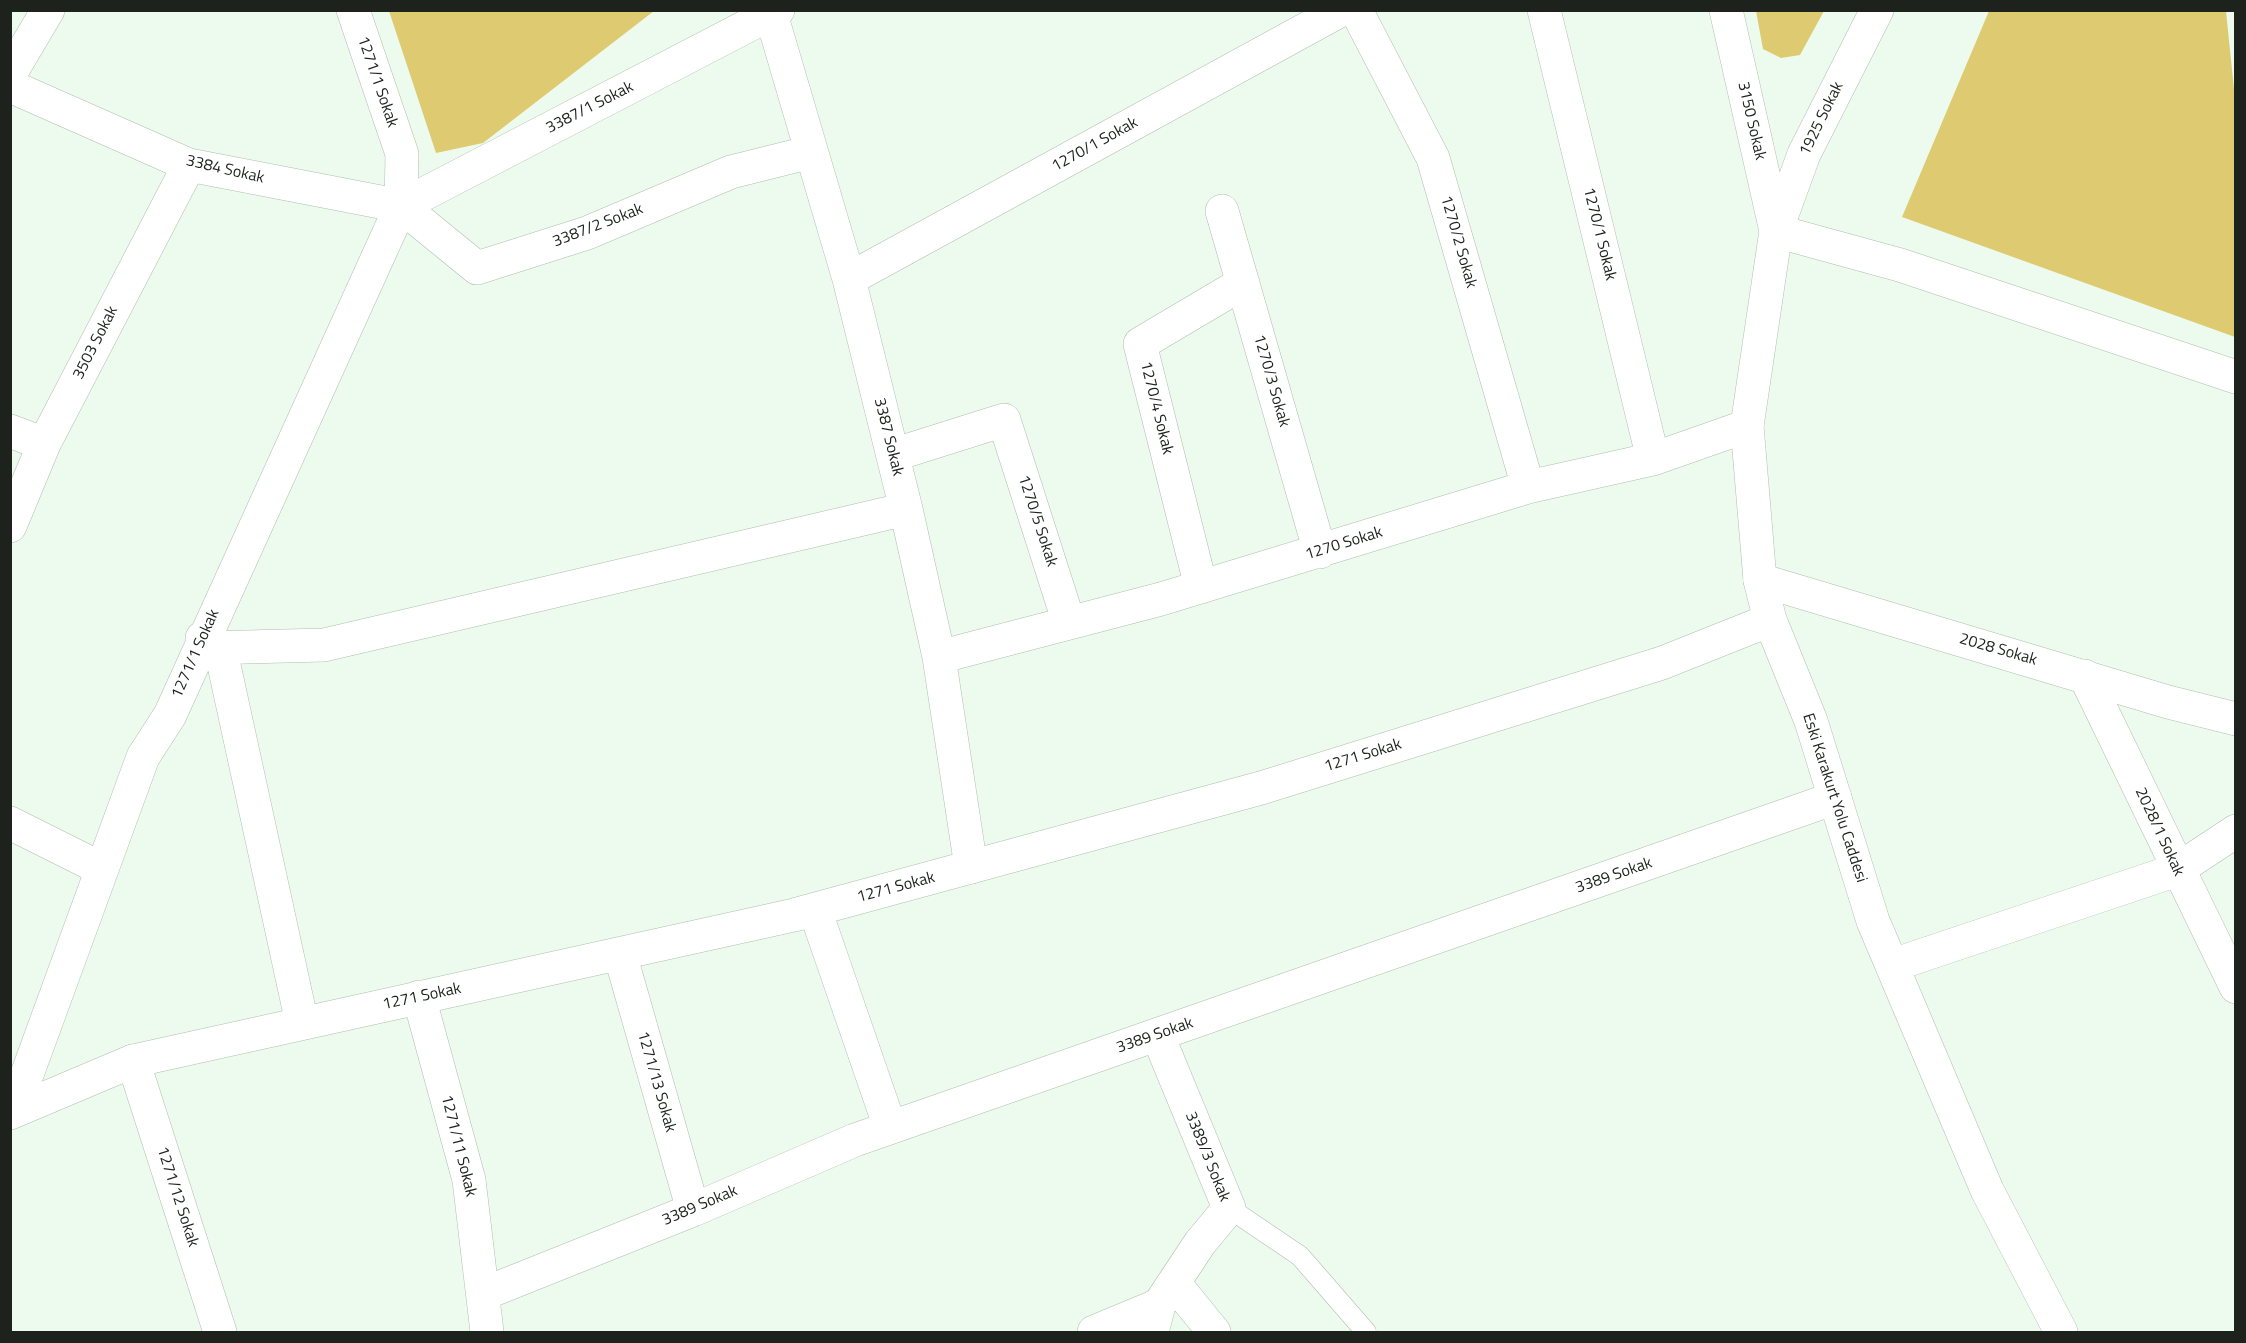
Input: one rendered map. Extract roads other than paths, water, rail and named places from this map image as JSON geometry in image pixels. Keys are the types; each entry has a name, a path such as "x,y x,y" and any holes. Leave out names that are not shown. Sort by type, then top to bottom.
{"street":[{"path":"10,74 48,10"},
{"name":"1271/1 Sokak","path":"12,1107 143,757 211,643 401,206 402,154 352,10"},
{"name":"1270/1 Sokak","path":"849,279 1341,10"},
{"name":"1270/2 Sokak","path":"1356,10 1433,158 1528,487"},
{"name":"1270/1 Sokak","path":"1544,10 1653,459"},
{"name":"3150 Sokak","path":"1726,10 1776,231"},
{"name":"1925 Sokak","path":"1776,231 1804,154 1877,10"},
{"name":"3387 Sokak","path":"775,12 811,152 849,279 906,509 939,657 970,867"},
{"name":"3387/1 Sokak","path":"401,206 775,12"},
{"name":"3384 Sokak","path":"10,86 189,165 401,206"},
{"name":"3387/2 Sokak","path":"401,206 477,268 587,233 731,172 811,152"},
{"name":"3503 Sokak","path":"10,526 44,444 189,165"},
{"name":"1270/3 Sokak","path":"1222,211 1320,552"},
{"path":"1776,231 1900,265 2235,377"},
{"name":"Eski Karakurt Yolu Caddesi","path":"1776,231 1747,426 1760,580 1770,620 1810,721 1873,921 1987,1190 2061,1332"},
{"name":"1270/4 Sokak","path":"1201,587 1140,344 1243,283"},
{"name":"1270/5 Sokak","path":"893,455 1004,420 1069,623"},
{"name":"1270 Sokak","path":"939,657 1201,587 1528,487 1653,459 1747,426"},
{"path":"10,431 44,444"},
{"path":"302,1023 211,643 324,645 906,509"},
{"name":"2028 Sokak","path":"1760,580 2168,702 2235,719"},
{"name":"1271 Sokak","path":"12,1107 133,1061 815,910 1272,784 1662,663 1770,620"},
{"name":"2028/1 Sokak","path":"2085,676 2235,987"},
{"name":"3389 Sokak","path":"483,1294 693,1210 890,1127 1158,1036 1835,798"},
{"path":"10,823 102,869"},
{"path":"1893,965 2177,870 2235,831"},
{"path":"815,910 890,1127"},
{"name":"1271/13 Sokak","path":"620,954 693,1210"},
{"name":"1271/11 Sokak","path":"419,997 469,1180 487,1332"},
{"name":"3389/3 Sokak","path":"1158,1036 1228,1208 1200,1243 1162,1307"},
{"name":"1271/12 Sokak","path":"133,1061 220,1332"},
{"path":"1094,1332 1162,1307 1214,1332"}],"lane":[{"path":"1228,1208 1300,1256 1366,1332"}]}
